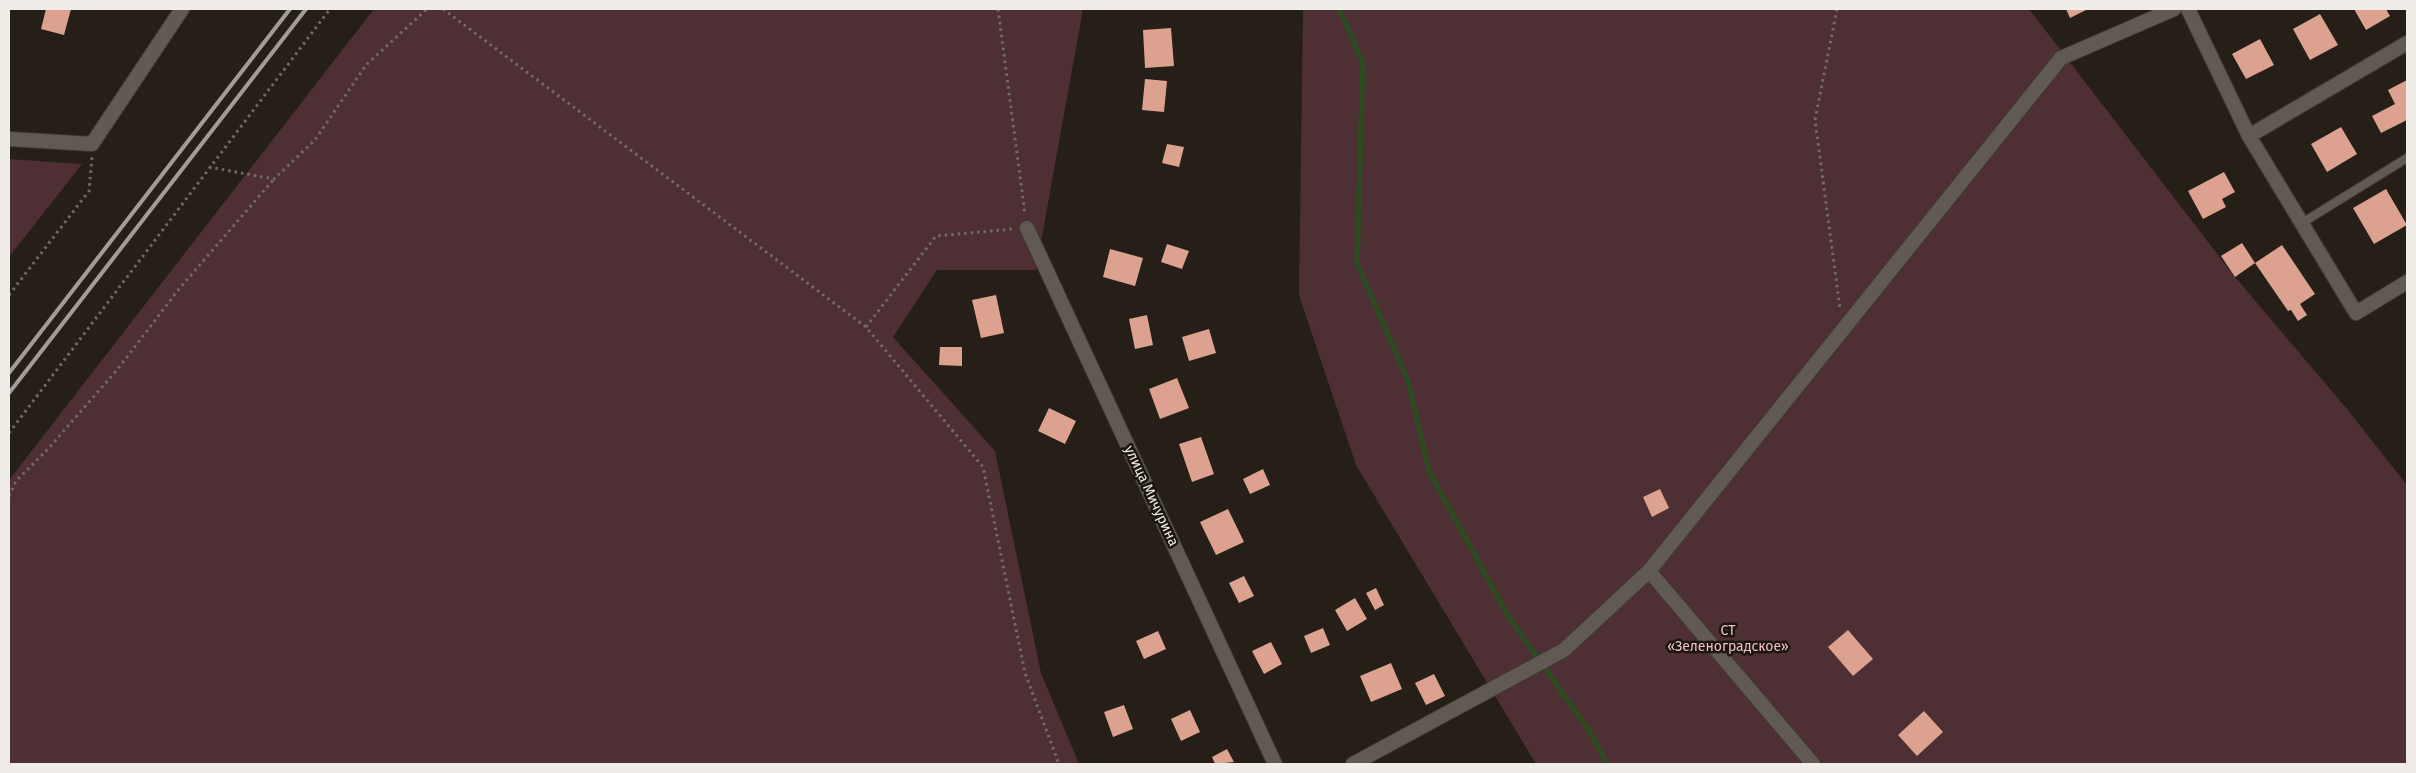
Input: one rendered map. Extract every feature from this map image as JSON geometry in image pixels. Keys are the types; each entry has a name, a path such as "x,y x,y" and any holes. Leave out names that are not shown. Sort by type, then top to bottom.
{"street":[{"path":"9,139 92,144 182,9"},
{"path":"1353,764 1564,650 1649,571 2061,58 2174,9"},
{"path":"2188,9 2249,136 2356,313 2407,282"},
{"path":"2249,136 2407,43"},
{"name":"улица Мичурина","path":"1027,228 1275,764"},
{"path":"1649,571 1813,764"}],"lane":[{"path":"2302,223 2407,158"}],"path":[{"path":"9,432 330,9"},
{"path":"9,496 16,481 47,450 117,370 179,288 274,179 315,140 366,65 427,9"},
{"path":"443,9 866,327 983,467 1025,673 1059,764"},
{"path":"866,327 936,236 1027,228 998,9"},
{"path":"1837,9 1815,120 1843,329"},
{"path":"9,295 90,191 92,144"},
{"path":"209,167 274,179"}],"green space":[{"path":"374,9 1083,9 1036,270 937,270 893,337 995,451 1041,673 1079,764 9,764 9,480"},
{"name":"СТ «Зеленоградское»","path":"1303,9 2029,9 2235,277 2347,409 2407,485 2407,764 1536,764 1356,465 1299,295"},
{"path":"9,159 82,164 9,257"}],"building":[{"path":"46,9 71,9 64,35 41,29"},
{"path":"2066,9 2088,9 2070,18"},
{"path":"2354,9 2386,9 2390,16 2366,30"},
{"path":"2320,14 2338,45 2310,60 2293,29"},
{"path":"1171,28 1174,66 1145,68 1143,30"},
{"path":"2260,39 2274,65 2246,79 2232,54"},
{"path":"1145,79 1167,81 1164,112 1142,110"},
{"path":"2407,80 2407,120 2381,133 2372,116 2395,104 2388,90"},
{"path":"2341,127 2357,154 2327,172 2311,144"},
{"path":"1167,144 1184,147 1179,167 1162,163"},
{"path":"2224,172 2235,192 2222,199 2226,207 2203,219 2188,191"},
{"path":"2386,189 2407,225 2374,244 2353,208"},
{"path":"2242,243 2255,263 2235,277 2221,256"},
{"path":"1167,244 1189,251 1182,269 1161,262"},
{"path":"2282,245 2315,294 2300,304 2307,315 2298,321 2291,310 2288,311 2255,263"},
{"path":"1110,249 1143,258 1135,286 1103,277"},
{"path":"996,295 1004,333 981,338 972,300"},
{"path":"1147,315 1153,345 1135,349 1129,319"},
{"path":"1209,329 1216,353 1189,361 1182,337"},
{"path":"940,347 962,347 962,366 939,365"},
{"path":"1177,378 1189,408 1160,419 1149,389"},
{"path":"1049,408 1076,421 1065,444 1038,431"},
{"path":"1201,437 1214,474 1192,482 1179,444"},
{"path":"1263,469 1270,485 1250,494 1243,479"},
{"path":"1660,489 1669,508 1652,517 1643,497"},
{"path":"1228,509 1244,542 1216,555 1200,522"},
{"path":"1244,576 1254,596 1239,603 1229,583"},
{"path":"1376,588 1384,605 1375,610 1366,593"},
{"path":"1355,598 1367,619 1347,631 1335,610"},
{"path":"1323,628 1330,645 1311,653 1304,636"},
{"path":"1848,630 1873,659 1853,676 1828,647"},
{"path":"1158,631 1166,649 1144,659 1136,641"},
{"path":"1271,642 1282,664 1264,674 1252,651"},
{"path":"1391,663 1402,689 1371,702 1360,676"},
{"path":"1434,674 1445,696 1426,705 1415,683"},
{"path":"1124,705 1133,729 1113,737 1104,712"},
{"path":"1190,710 1200,732 1181,741 1171,719"},
{"path":"1924,711 1943,732 1917,756 1898,735"},
{"path":"1227,749 1234,762 1215,764 1212,757"}],"waterway":[{"path":"1339,9 1363,63 1357,263 1408,381 1429,471 1508,616 1590,732 1607,764"}],"railway":[{"path":"9,373 290,9"},
{"path":"9,393 306,9"}]}
